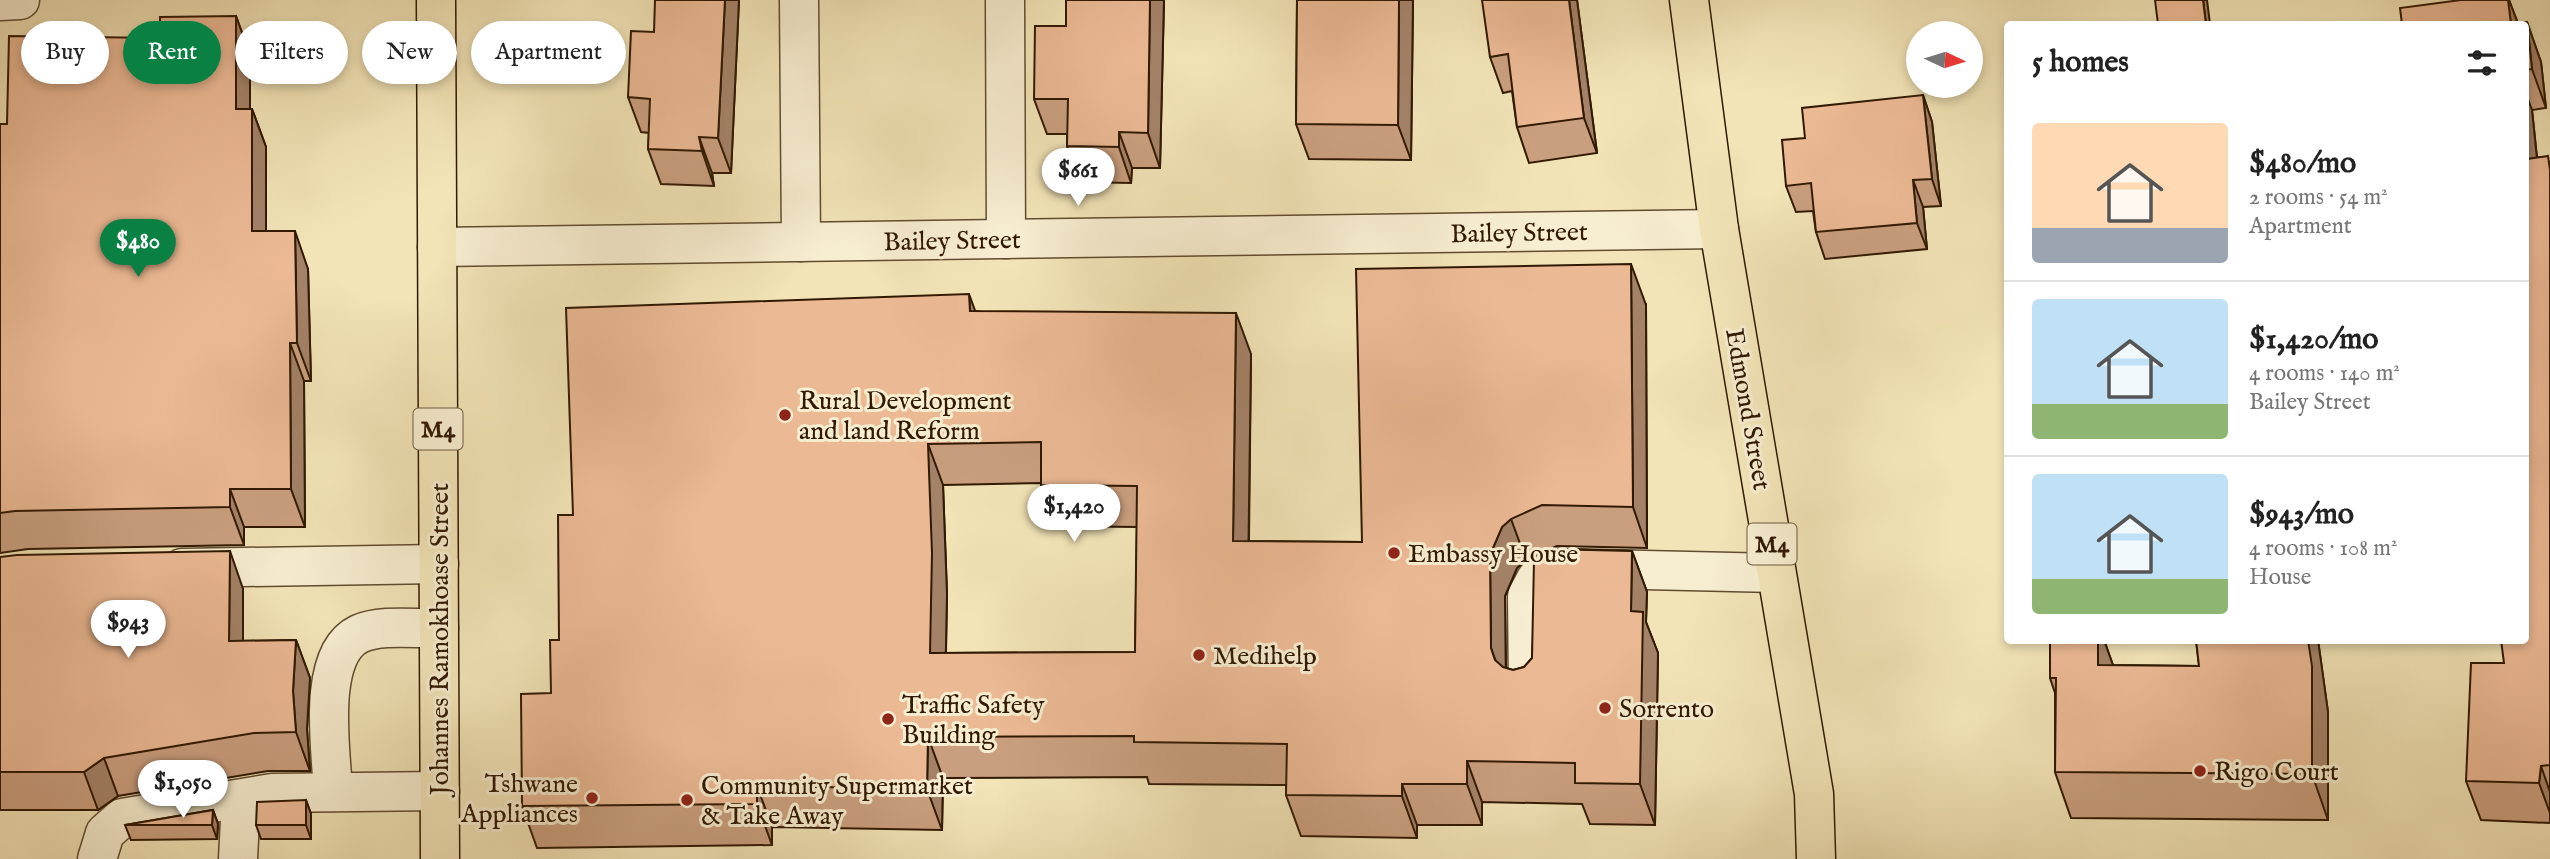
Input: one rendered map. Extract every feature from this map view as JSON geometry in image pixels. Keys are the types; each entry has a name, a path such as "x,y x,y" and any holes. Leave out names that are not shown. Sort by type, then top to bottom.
{"main road":[{"name":"Johannes Ramokhoase Street","path":"436,0 440,859"},
{"name":"Edmond Street","path":"1689,0 1719,229 1814,794 1816,859"}],"street":[{"path":"0,1 20,0"},
{"path":"799,0 802,242"},
{"path":"1005,0 1006,239"},
{"name":"Bailey Street","path":"437,247 1719,229"},
{"path":"152,569 439,564"},
{"path":"1528,689 1527,596 1536,579 1557,568 1776,573"},
{"path":"333,790 329,719 332,674 346,642 362,633 439,628"},
{"path":"97,859 105,833 121,818 272,793 333,790 440,791"},
{"path":"238,859 241,799"}],"building":[{"path":"655,0 725,0 718,138 699,137 702,151 648,149 650,99 628,97 631,31 654,32"},
{"path":"1066,0 1150,0 1148,133 1119,132 1119,147 1067,146 1068,99 1034,99 1035,26 1066,26"},
{"path":"1297,0 1399,0 1398,125 1296,124"},
{"path":"1482,0 1569,0 1584,118 1517,127 1508,54 1490,57"},
{"path":"2155,0 2203,0 2206,21 2158,21"},
{"path":"2461,0 2508,0 2511,21 2402,21 2400,8"},
{"path":"236,16 236,109 252,109 252,231 295,231 297,343 290,343 291,489 230,489 230,507 0,513 0,124 7,124 9,36 21,36 21,84 109,84 109,37 123,38 123,84 221,84 221,21 160,21 160,17"},
{"path":"2529,41 2532,69 2529,69"},
{"path":"1906,97 1923,98 1932,179 1913,180 1917,223 1816,232 1811,183 1786,186 1782,140 1805,138 1802,108"},
{"path":"2548,156 2550,765 2541,766 2539,783 2466,781 2471,663 2504,663 2502,644 2529,644 2529,159"},
{"path":"1631,264 1633,507 1542,505 1511,519 1502,527 1490,555 1491,648 1495,660 1503,667 1513,670 1524,667 1532,658 1534,560 1537,554 1547,549 1632,551 1631,611 1643,612 1640,784 1575,783 1575,763 1467,761 1467,784 1402,784 1402,796 1286,795 1287,744 1134,742 1134,736 928,737 927,789 757,786 757,804 522,806 521,694 551,693 550,640 559,640 558,515 573,515 566,308 969,294 970,311 1236,313 1233,541 1362,542 1356,269","holes":["1041,442 1041,485 1137,486 1135,652 930,653 932,553 928,444"]},
{"path":"230,551 229,641 296,640 293,691 296,732 254,733 104,758 84,772 0,772 0,557"},
{"name":"Rigo Court","path":"2050,644 2098,644 2098,665 2199,666 2196,644 2309,644 2312,666 2312,774 2055,772 2056,678 2050,678"},
{"path":"306,800 306,825 256,825 257,802"},
{"path":"213,810 212,825 125,825"}],"place":[{"name":"Rural Development and land Reform","path":"785,415"},
{"name":"Embassy House","path":"1394,553"},
{"name":"Medihelp","path":"1199,655"},
{"name":"Sorrento","path":"1605,708"},
{"name":"Traffic Safety Building","path":"888,719"},
{"name":"Rigo Court","path":"2200,771"},
{"name":"Tshwane Appliances","path":"592,798"},
{"name":"Community Supermarket & Take Away","path":"687,800"}]}
